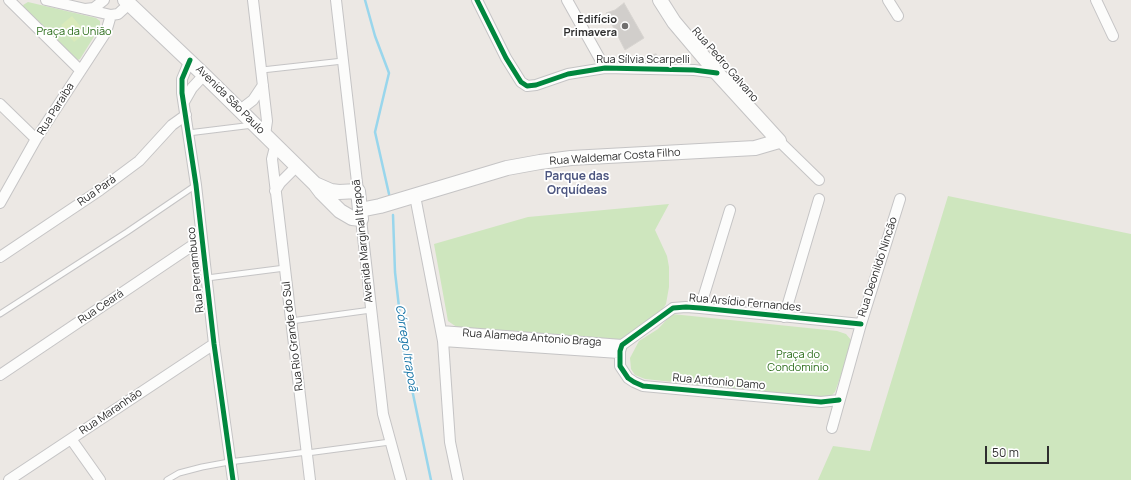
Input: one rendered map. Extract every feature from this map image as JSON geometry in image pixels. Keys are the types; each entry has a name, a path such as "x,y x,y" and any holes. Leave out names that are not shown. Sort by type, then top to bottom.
{"main road":[{"name":"Rua Pedro Galvano","path":"660,0 668,14 717,73 779,141"},
{"name":"Avenida São Paulo","path":"127,2 190,60 315,184 343,214 352,218 360,214"},
{"name":"Rua Waldemar Costa Filho","path":"360,214 380,206 507,168 540,162 571,158 755,148 779,141"},
{"name":"Avenida São Paulo","path":"315,184 331,191 358,191"},
{"name":"Avenida Marginal Itrapoã","path":"358,191 360,214"}],"street":[{"path":"9,0 80,70"},
{"path":"46,0 111,15 118,14 127,2"},
{"path":"85,9 94,8 104,0"},
{"name":"Avenida Marginal Itrapoã","path":"336,0 358,191"},
{"name":"Rua Sílvia Scarpelli","path":"477,0 506,58 521,82 527,86 536,85 568,74 605,68 694,70 717,73"},
{"path":"567,0 605,68"},
{"path":"888,0 898,16"},
{"path":"1096,0 1113,36"},
{"path":"251,2 262,70 267,121 265,135"},
{"name":"Rua Paraíba","path":"0,203 36,140 106,32 111,15"},
{"name":"Rua Sílvia Scarpelli","path":"694,70 705,58"},
{"name":"Rua Pernambuco","path":"190,60 182,79 182,93 196,185 214,344 229,462 233,480"},
{"path":"184,102 192,88 204,75"},
{"path":"240,110 253,100 263,85"},
{"path":"0,104 36,140"},
{"name":"Rua Pará","path":"0,257 100,190 138,161 172,125 186,115"},
{"name":"Rua Pedro Galvano","path":"779,141 819,180"},
{"name":"Rua Rio Grande do Sul","path":"277,146 272,159 275,191 310,480"},
{"path":"275,191 280,183 297,166"},
{"path":"415,196 442,336 450,442 458,480"},
{"path":"784,317 819,199"},
{"name":"Rua Deonildo Nincão","path":"832,428 860,324 900,199"},
{"path":"700,308 730,210"},
{"name":"Avenida Marginal Itrapoã","path":"360,214 383,414 401,480"},
{"name":"Rua Ceará","path":"0,375 202,239"},
{"name":"Rua Arsídio Fernandes","path":"620,350 673,308 700,308 860,324"},
{"name":"Rua Alameda Antonio Braga","path":"442,336 620,350"},
{"name":"Rua Maranhão","path":"9,480 214,344"},
{"name":"Rua Antonio Damo","path":"620,350 620,366 628,378 643,386 821,402 839,400"},
{"path":"71,439 100,480"}],"lane":[{"path":"262,70 343,61"},
{"path":"188,133 255,125"},
{"path":"0,314 127,232 196,185"},
{"path":"206,278 285,268"},
{"path":"291,321 371,310"},
{"path":"167,480 180,473 229,462 390,442"}],"green space":[{"name":"Praça da União","path":"28,2 96,18 100,21 100,27 80,59 74,59 24,9 23,5"},
{"path":"72,16 86,33 74,42 61,25"},
{"path":"948,196 1131,234 1131,480 818,480 833,446 870,451"},
{"path":"669,204 655,230 667,256 669,267 669,287 666,304 662,310 640,329 615,343 461,330 448,321 434,244 528,217"},
{"name":"Praça do Condomínio","path":"672,314 837,331 846,334 851,340 851,347 835,392 831,396 823,397 793,395 645,379 635,375 631,369 630,358 639,341 658,329"}],"building":[{"name":"Edifício Primavera","path":"624,3 644,38 625,50 606,13 615,10"},
{"path":"656,54 661,63 635,61 650,55"}],"waterway":[{"path":"365,0 375,36 389,73 375,132 389,194"},
{"name":"Córrego Itrapoã","path":"393,215 395,272 404,351 431,480"}],"cycle path":[{"path":"477,0 506,58 521,82 527,86 536,85 568,74 605,68 694,70 717,73"},
{"path":"190,60 182,79 182,93 196,185 214,344 233,480"},
{"path":"839,400 821,402 643,386 628,378 620,366 620,351 622,345 673,308 700,308 861,324"}],"place":[{"name":"Edifício Primavera","path":"625,26"}],"district":[{"name":"Parque das Orquídeas","path":"577,184"}]}
